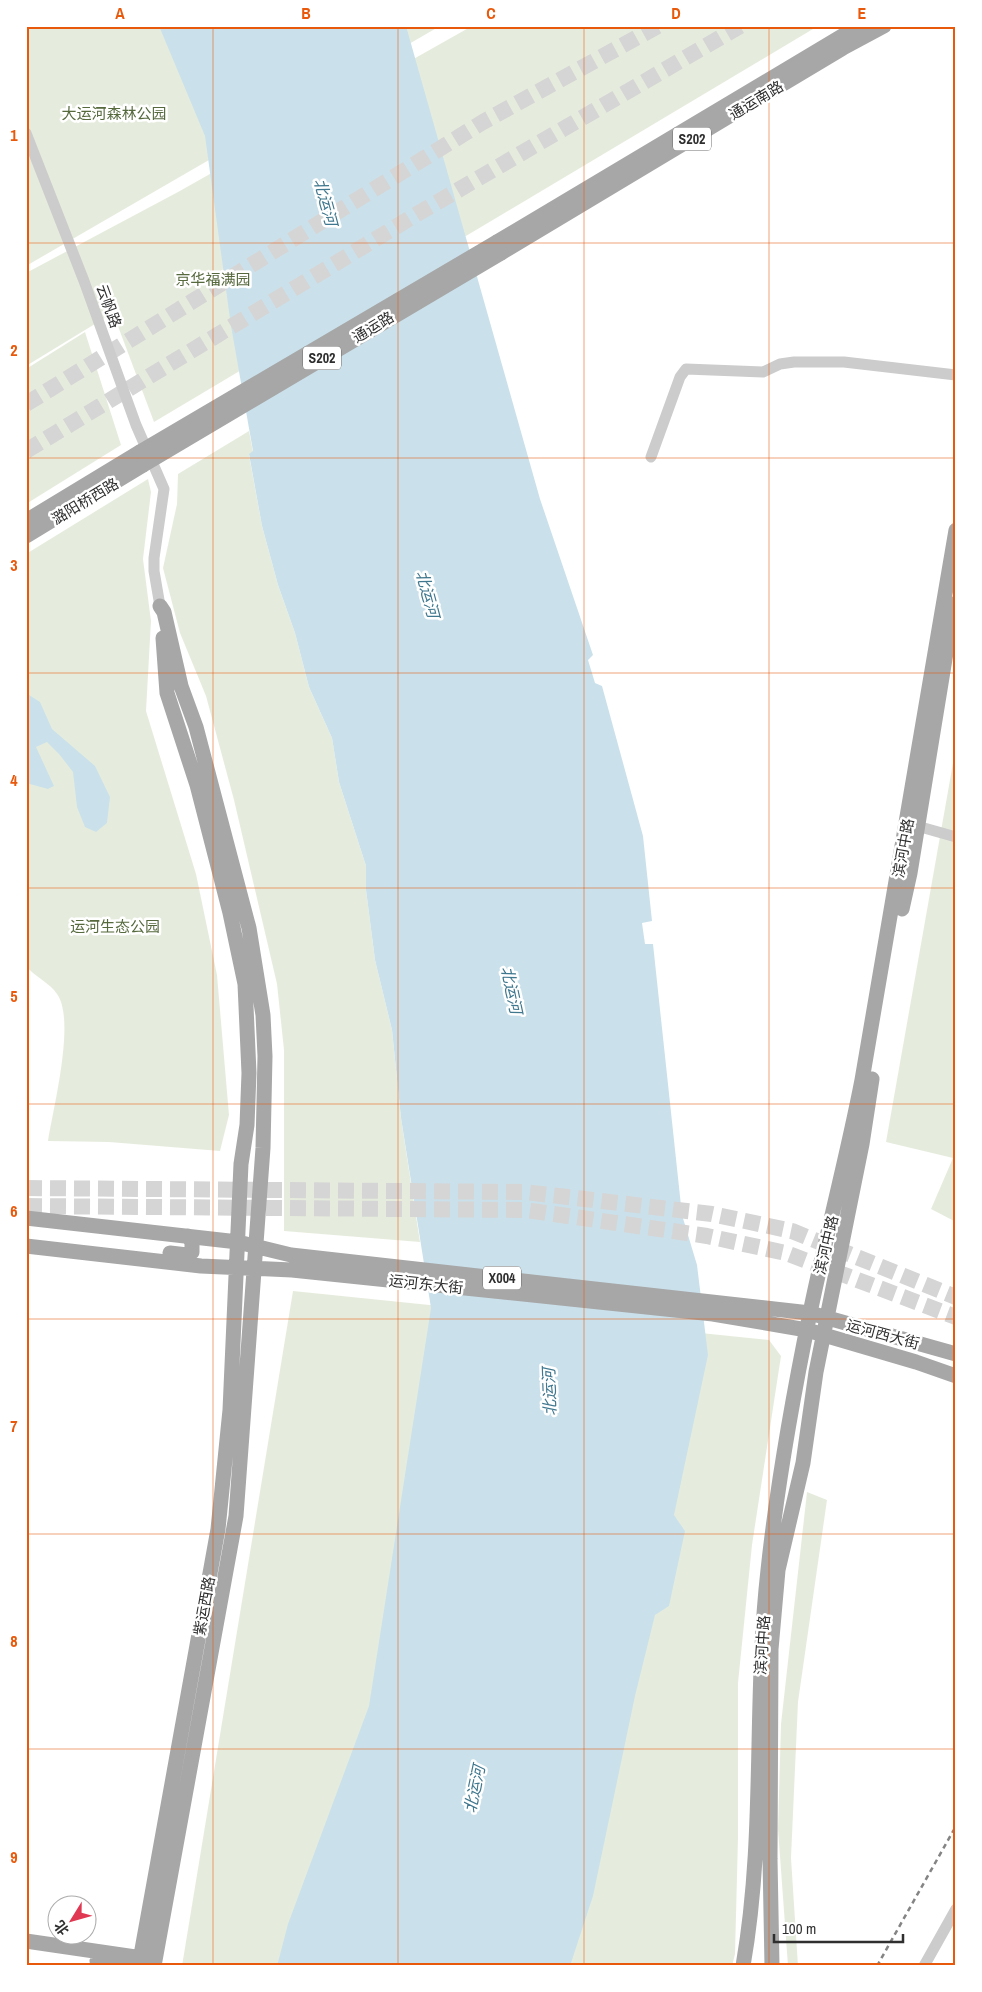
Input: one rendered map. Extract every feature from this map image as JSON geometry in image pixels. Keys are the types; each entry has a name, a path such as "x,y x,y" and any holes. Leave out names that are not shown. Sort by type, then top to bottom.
{"main road":[{"name":"通运南路","path":"499,247 859,26"},
{"name":"通运南路","path":"499,247 884,26"},
{"name":"通运路","path":"142,459 499,247"},
{"name":"潞阳桥西路","path":"26,521 142,459"},
{"name":"潞阳桥西路","path":"26,536 142,459"},
{"name":"滨河中路","path":"743,1966 756,1860 760,1650 768,1569 784,1457 810,1313 848,1151 862,1080 956,530"},
{"name":"滨河中路","path":"772,1966 770,1859 772,1639 778,1570 803,1464 826,1318 862,1144 891,953 910,873 956,594"},
{"name":"紫运西路","path":"143,1963 218,1529 230,1410 241,1164 247,1125 249,1082 249,1032 246,984 197,785 167,692 160,606"},
{"name":"紫运西路","path":"143,1963 236,1516 263,1148 265,1056 264,1016 249,928 213,788 196,727 181,686 164,612 160,606"},
{"name":"运河东大街","path":"26,1218 255,1244 291,1262"},
{"path":"119,1256 147,1251 187,1255 192,1252 193,1247 188,1236"},
{"name":"运河东大街","path":"26,1246 201,1266 253,1268 291,1262 713,1308 810,1313"},
{"name":"运河东大街","path":"713,1308 807,1330 823,1336"},
{"name":"运河西大街","path":"810,1313 956,1354"},
{"name":"运河西大街","path":"823,1336 916,1362 956,1376"},
{"path":"26,1941 143,1963"},
{"path":"26,1952 143,1963"}],"street":[{"name":"云帆路","path":"26,133 84,281 136,425 164,489 154,558 154,571 160,606"},
{"path":"651,457 680,376 686,369 763,372 780,364 794,362 844,362 956,375"},
{"path":"917,826 956,837"},
{"path":"927,1964 956,1909"}],"green space":[{"name":"大运河森林公园","path":"26,26 440,26 26,266"},
{"name":"京华福满园","path":"472,26 818,26 154,422 113,313 26,366 26,273 178,192"},
{"path":"85,332 121,445 26,504 26,369"},
{"path":"249,431 253,452 249,455 262,526 278,585 295,633 309,687 332,738 339,782 366,866 366,890 375,960 392,1030 401,1118 420,1242 284,1231 284,1050 277,984 234,800 206,696 180,633 163,568 177,504 178,474"},
{"name":"运河生态公园","path":"148,479 151,492 143,559 151,621 146,711 196,874 217,975 229,1115 220,1151 109,1142 48,1141 62,1065 64,1023 62,1006 54,990 26,966 26,554"},
{"path":"956,746 956,1222 931,1209 953,1158 886,1142"},
{"path":"293,1291 769,1340 781,1356 752,1545 738,1683 738,1838 735,1954 732,1966 182,1966"},
{"path":"807,1492 827,1500 798,1702 791,1858 798,1966 788,1966 778,1829 781,1724"}],"water":[{"name":"北运河","path":"159,26 406,26 540,499 593,655 588,660 595,683 602,686 643,836 652,921 642,923 645,944 653,944 682,1215 697,1265 708,1355 674,1515 685,1531 669,1606 655,1615 635,1696 593,1896 570,1966 277,1966 288,1924 369,1706 431,1308 401,1118 392,1030 375,960 366,890 366,866 339,782 332,738 309,687 295,633 278,585 262,526 249,454 253,451 231,326 205,136"},
{"path":"26,693 40,702 52,729 95,766 110,797 107,823 96,832 85,827 77,807 73,772 47,742 36,747 54,786 48,789 26,783"}],"tunnel":[{"path":"26,404 483,122 658,26"},
{"path":"26,451 417,214 740,26"},
{"path":"26,1188 525,1192 712,1214 792,1231 956,1297"},
{"path":"26,1206 526,1210 707,1236 786,1253 956,1317"}],"railway":[{"path":"877,1966 956,1826"}]}
